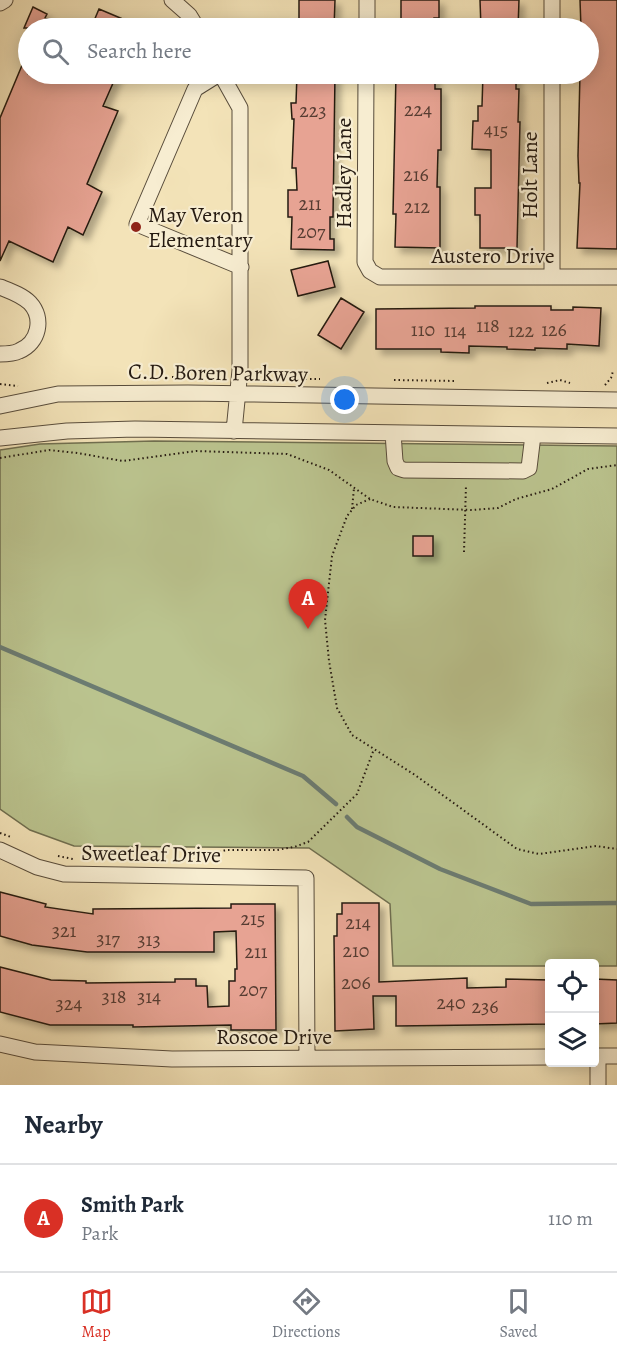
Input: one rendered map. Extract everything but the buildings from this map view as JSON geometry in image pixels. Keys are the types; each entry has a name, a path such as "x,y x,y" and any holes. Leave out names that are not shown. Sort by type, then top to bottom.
{"street":[{"path":"0,3 5,0"},
{"path":"172,0 191,18"},
{"path":"367,0 367,18"},
{"path":"552,0 552,18"},
{"path":"203,84 195,89 137,224 241,267"},
{"path":"226,84 240,108 241,267 238,394 234,430"},
{"name":"Hadley Lane","path":"366,84 365,262 370,271"},
{"name":"Holt Lane","path":"552,84 552,277"},
{"name":"Austero Drive","path":"370,271 380,277 617,277"},
{"path":"0,287 27,300 36,311 38,326 34,339 24,349 12,354 0,354"},
{"name":"C.D. Boren Parkway","path":"0,406 58,394 238,394 617,400"},
{"path":"0,438 98,429 617,436"},
{"path":"393,433 395,461 398,468 404,470 524,471 530,468 533,435"},
{"name":"Sweetleaf Drive","path":"0,850 37,867 64,874 306,878 307,1058"},
{"name":"Roscoe Drive","path":"0,1044 35,1052 172,1059 545,1057"},
{"path":"599,1056 617,1056"},
{"path":"597,1067 598,1085"}],"path":[{"path":"0,458 49,450 123,461 196,451 287,454 329,470 370,499 393,507 466,510 498,508 516,499 552,489 588,469 617,465"},
{"path":"464,552 467,470"},
{"path":"351,510 354,488"},
{"path":"370,499 351,510 332,556 326,620 329,661 337,708 352,735 415,775 517,849 539,854 596,846 617,849"},
{"path":"178,861 226,850 277,850 308,842 357,794 374,749"},
{"path":"0,833 16,840"},
{"path":"51,855 68,857 77,861"}],"green space":[{"path":"154,441 617,446 617,966 599,966 599,959 545,959 545,966 393,966 390,904 309,848 74,846 30,830 0,809 0,450 40,444"}],"waterway":[{"path":"0,647 303,776 336,804"},
{"path":"347,817 357,827 440,869 531,904 617,903"}],"place":[{"name":"May Veron Elementary","path":"136,227"},
{"name":"Smith Park","path":"308,629"}]}
